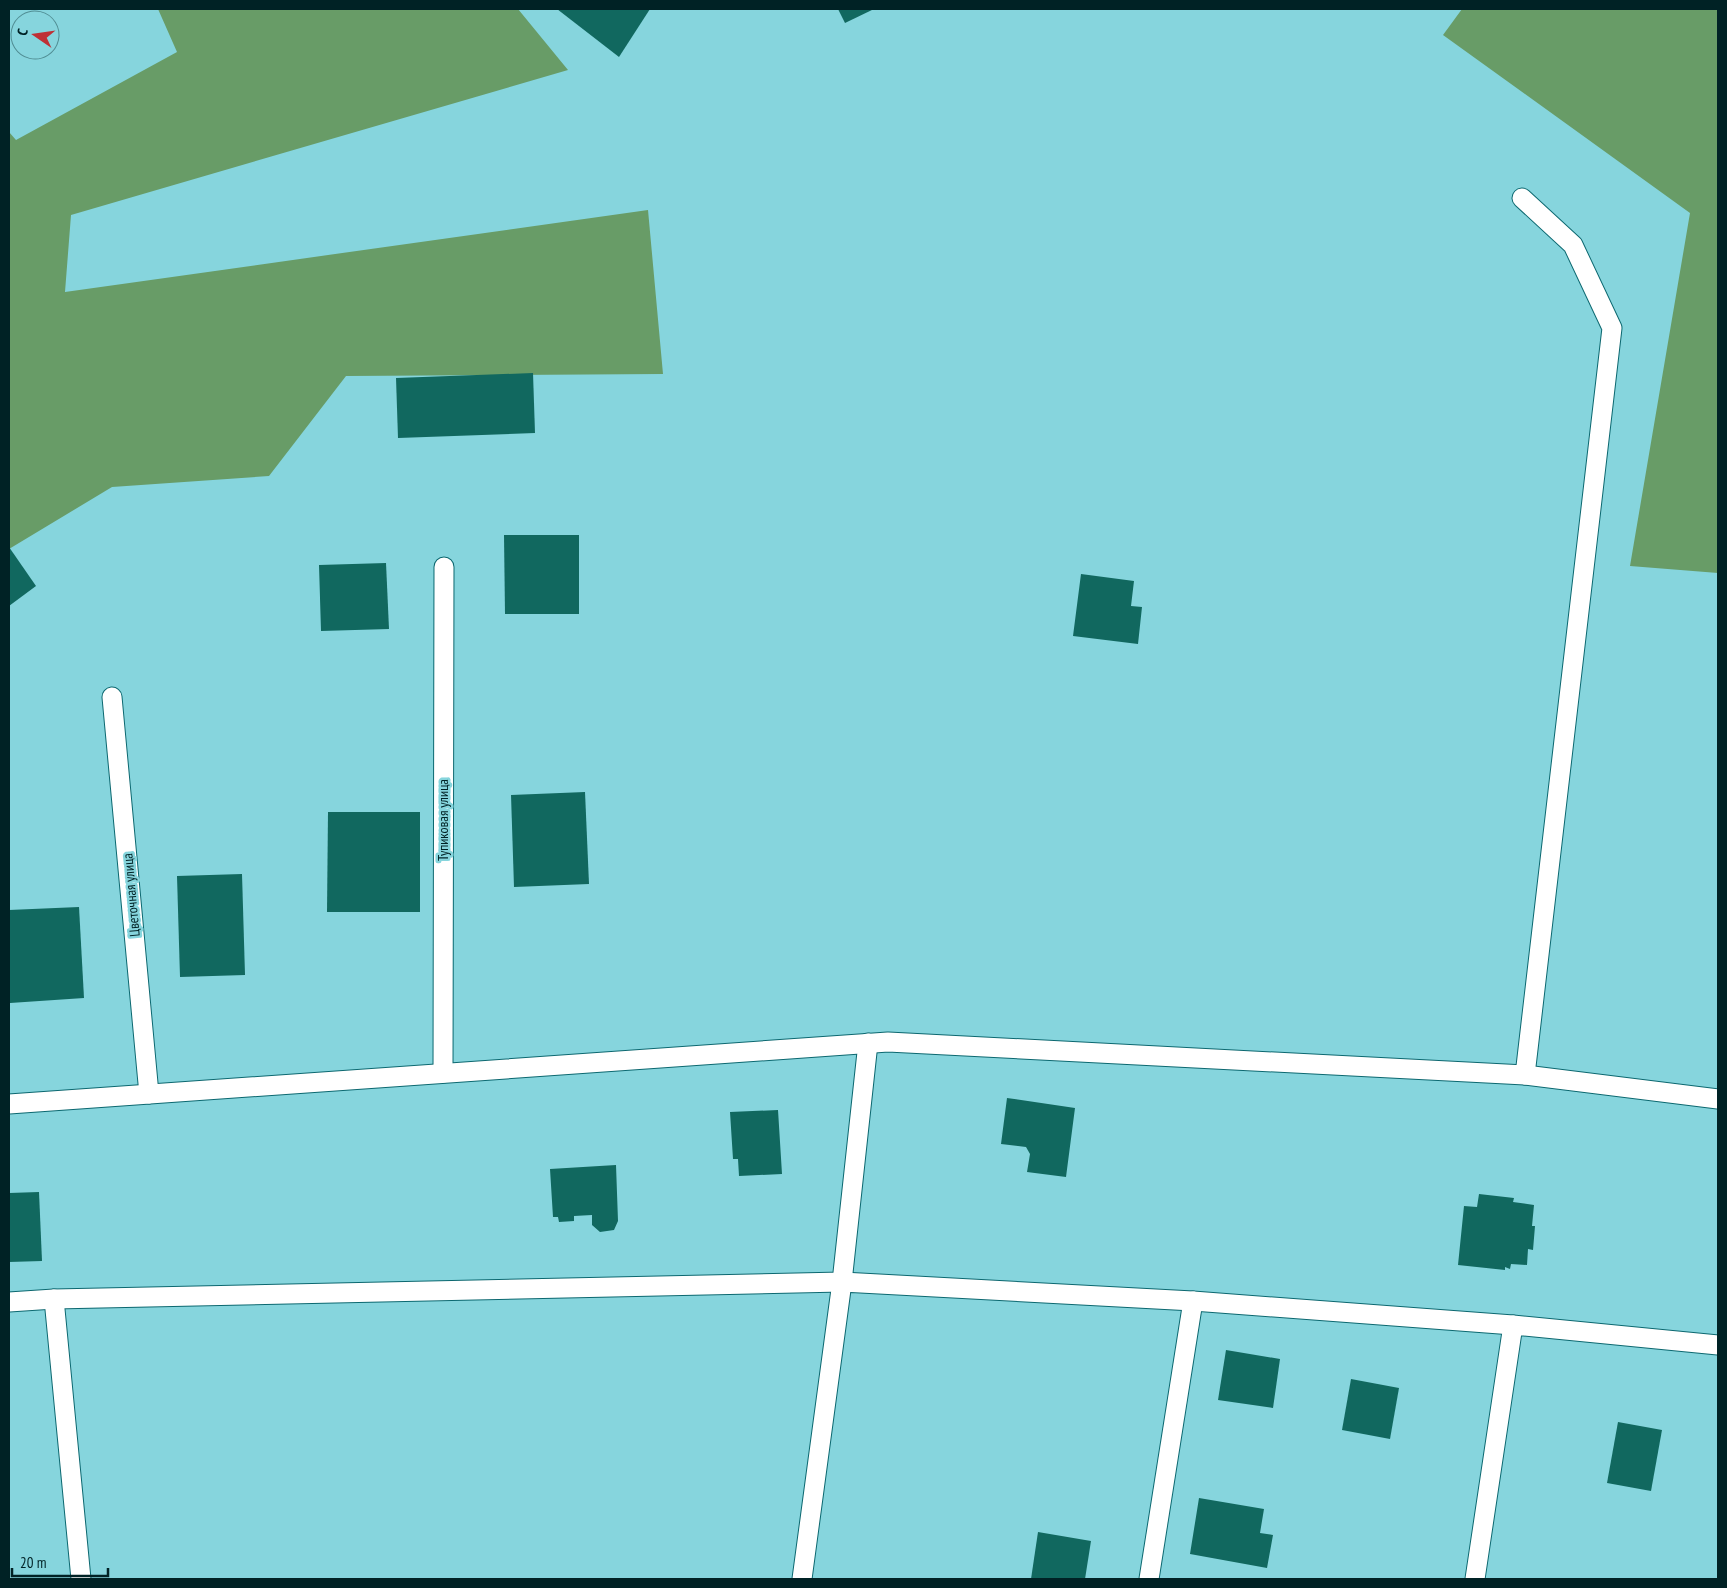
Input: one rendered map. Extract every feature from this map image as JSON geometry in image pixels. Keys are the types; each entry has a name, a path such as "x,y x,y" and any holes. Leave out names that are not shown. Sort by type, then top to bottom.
{"lane":[{"path":"1522,198 1573,245 1612,328 1525,1075"},
{"name":"Тупиковая улица","path":"443,1073 444,567"},
{"name":"Цветочная улица","path":"112,697 149,1094"},
{"path":"9,1104 888,1042 1525,1075 1718,1099"},
{"path":"802,1579 842,1282 868,1043"},
{"path":"9,1302 54,1299 842,1282 1193,1301 1513,1325 1718,1346"},
{"path":"54,1299 81,1579"},
{"path":"1148,1579 1193,1301"},
{"path":"1475,1579 1513,1325"}],"green space":[{"path":"158,9 518,9 568,70 71,215 65,292 648,210 663,374 346,376 269,476 112,487 9,549 9,132 16,140 177,52"},
{"path":"1462,9 1718,9 1718,573 1630,566 1690,213 1443,35"}],"building":[{"path":"557,9 650,9 619,57"},
{"path":"838,9 874,9 845,23"},
{"path":"533,373 535,433 398,438 396,378"},
{"path":"504,535 579,535 579,614 505,614"},
{"path":"9,547 36,586 9,606"},
{"path":"386,563 389,629 321,631 319,565"},
{"path":"1081,574 1134,581 1131,606 1142,607 1138,644 1073,636"},
{"path":"585,792 589,884 514,887 511,795"},
{"path":"328,812 420,812 420,912 327,912"},
{"path":"242,874 245,975 180,977 177,876"},
{"path":"79,907 84,998 10,1003 9,910"},
{"path":"1007,1098 1075,1108 1066,1177 1027,1172 1030,1154 1026,1147 1001,1144"},
{"path":"778,1110 782,1174 739,1176 738,1159 733,1159 730,1112"},
{"path":"616,1165 618,1221 614,1230 600,1232 592,1225 592,1215 574,1216 574,1221 559,1222 558,1217 553,1217 550,1169"},
{"path":"39,1192 42,1261 9,1262 9,1193"},
{"path":"1479,1194 1514,1198 1513,1202 1534,1205 1532,1226 1535,1226 1533,1250 1528,1249 1527,1265 1511,1264 1510,1269 1505,1267 1505,1270 1458,1265 1464,1206 1477,1207"},
{"path":"1226,1350 1280,1359 1273,1408 1218,1400"},
{"path":"1351,1379 1399,1388 1390,1439 1342,1430"},
{"path":"1618,1422 1662,1430 1651,1491 1607,1483"},
{"path":"1199,1498 1264,1509 1260,1533 1273,1535 1267,1568 1190,1554"},
{"path":"1038,1532 1091,1541 1085,1579 1031,1579"}]}
